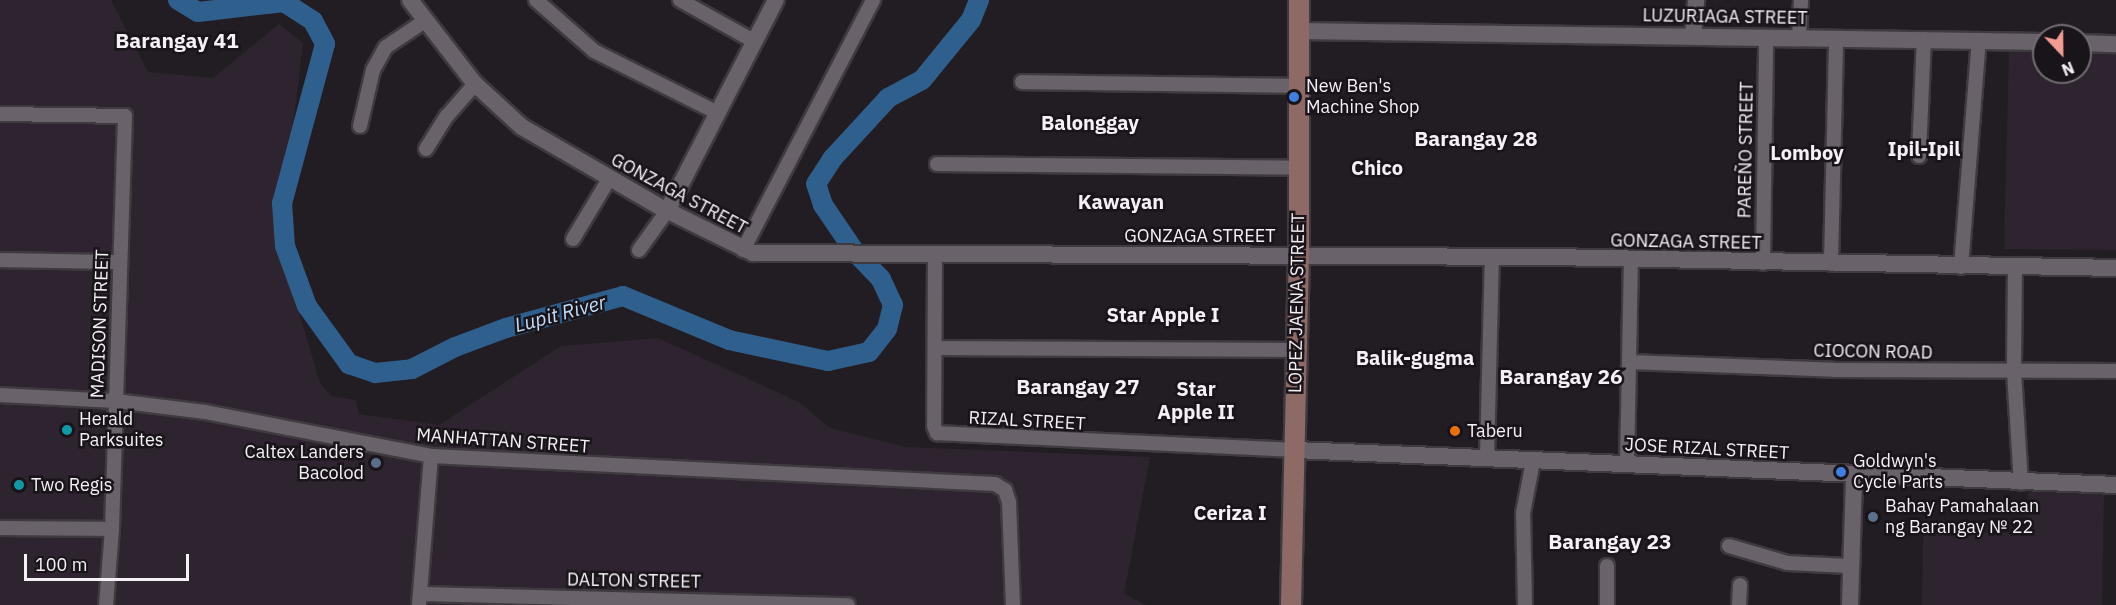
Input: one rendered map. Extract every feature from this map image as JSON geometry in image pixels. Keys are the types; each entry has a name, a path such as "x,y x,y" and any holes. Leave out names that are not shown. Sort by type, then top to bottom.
{"main road":[{"name":"LOPEZ JAENA STREET","path":"1291,605 1299,256 1299,0"}],"street":[{"name":"GONZAGA STREET","path":"410,0 423,22 475,84 522,127 609,179 743,250 774,255 813,253 1299,256 2116,268"},
{"path":"536,0 594,51 718,113"},
{"path":"680,0 755,42"},
{"path":"639,250 667,211 776,0"},
{"path":"743,250 873,0"},
{"path":"1693,36 1696,0"},
{"path":"1800,38 1801,0"},
{"path":"360,126 373,70 386,47 423,22"},
{"name":"LUZURIAGA STREET","path":"1298,32 2032,42"},
{"name":"PAREÑO STREET","path":"1763,263 1766,37"},
{"path":"1831,264 1836,38"},
{"path":"1919,156 1923,39"},
{"path":"1961,267 1979,40"},
{"path":"2092,43 2116,44"},
{"path":"1022,82 1298,86"},
{"path":"426,149 447,116 475,84"},
{"name":"MADISON STREET","path":"0,114 125,116 112,529 106,605"},
{"path":"937,164 1298,168"},
{"path":"573,239 609,179"},
{"name":"RIZAL STREET","path":"935,254 934,426 937,433 1295,450"},
{"path":"1487,458 1491,259"},
{"path":"0,260 120,262"},
{"path":"1627,465 1631,261"},
{"path":"2015,268 2014,372 2021,483"},
{"path":"935,348 1296,350"},
{"name":"CIOCON ROAD","path":"1629,362 2014,372 2116,371"},
{"name":"MANHATTAN STREET","path":"0,395 116,401 205,412 431,456 983,484 1005,490 1013,605"},
{"name":"JOSE RIZAL STREET","path":"1295,450 1854,477 2116,485"},
{"path":"420,599 431,456"},
{"path":"1525,605 1523,513 1533,461"},
{"path":"1850,605 1854,477"},
{"path":"0,528 112,529"},
{"path":"1729,546 1787,563 1850,566"},
{"path":"1606,605 1607,566"},
{"path":"1739,605 1740,585"},
{"name":"DALTON STREET","path":"420,599 848,605"}],"shaded area":[{"path":"0,0 111,0 148,72 213,78 279,24 303,43 293,126 277,202 280,249 320,383 331,396 356,400 359,414 439,425 561,346 658,338 799,402 830,428 906,447 1150,457 1124,594 1146,605 0,605"},
{"path":"2009,51 2032,52 2032,84 2092,84 2092,53 2116,54 2116,250 2004,249"},
{"path":"2028,492 2104,492 2102,605 1922,605 1923,532 2027,533"}],"waterway":[{"name":"Lupit River","path":"178,0 198,12 284,2 313,21 325,44 282,203 285,246 307,306 349,364 375,373 412,369 455,347 506,328 623,296 729,340 828,361 869,352 887,329 893,305 881,279 855,252 823,205 816,184 832,159 888,98 922,80 971,20 979,0"}],"place":[{"name":"New Ben's Machine Shop","path":"1294,97"},
{"name":"Herald Parksuites","path":"67,430"},
{"name":"Taberu","path":"1455,431"},
{"name":"Caltex Landers Bacolod","path":"376,463"},
{"name":"Goldwyn's Cycle Parts","path":"1841,472"},
{"name":"Two Regis","path":"19,485"},
{"name":"Bahay Pamahalaan ng Barangay № 22","path":"1873,517"}],"district":[{"name":"Barangay 41","path":"177,40"},
{"name":"Balonggay","path":"1090,122"},
{"name":"Barangay 28","path":"1476,138"},
{"name":"Ipil-Ipil","path":"1924,148"},
{"name":"Lomboy","path":"1807,152"},
{"name":"Chico","path":"1377,167"},
{"name":"Kawayan","path":"1121,201"},
{"name":"Star Apple I","path":"1163,314"},
{"name":"Balik-gugma","path":"1415,357"},
{"name":"Barangay 26","path":"1561,376"},
{"name":"Barangay 27","path":"1078,386"},
{"name":"Star Apple II","path":"1196,400"},
{"name":"Ceriza I","path":"1230,512"},
{"name":"Barangay 23","path":"1610,541"}]}
